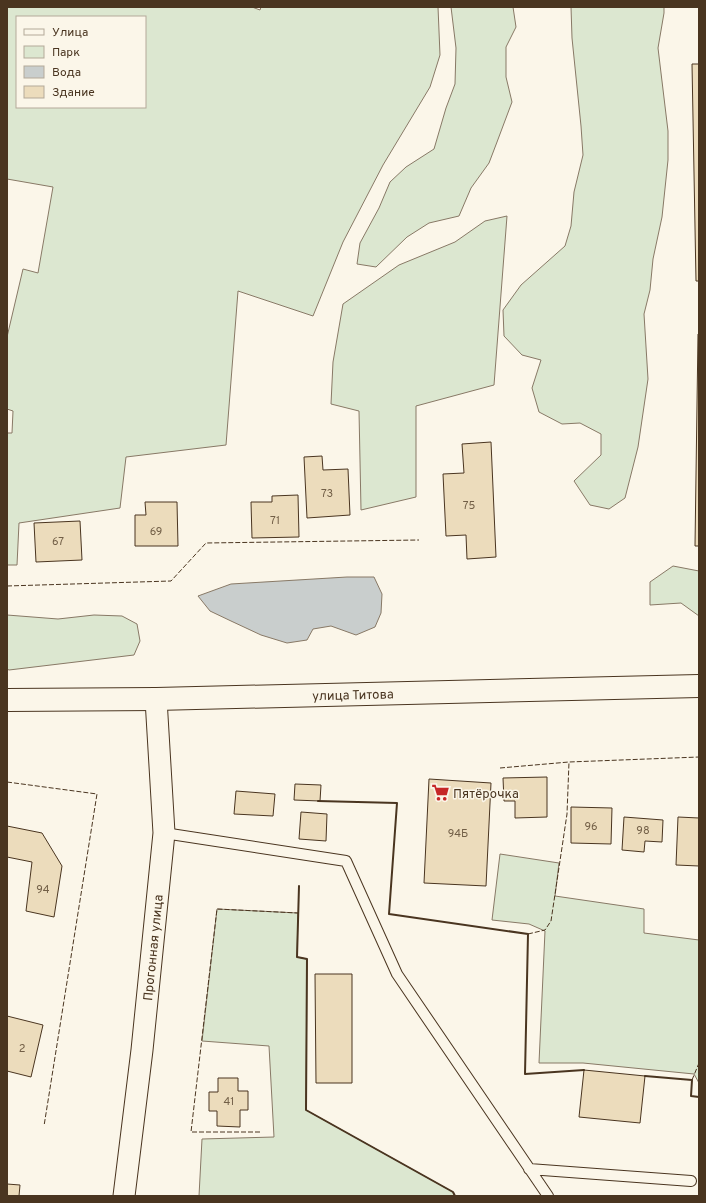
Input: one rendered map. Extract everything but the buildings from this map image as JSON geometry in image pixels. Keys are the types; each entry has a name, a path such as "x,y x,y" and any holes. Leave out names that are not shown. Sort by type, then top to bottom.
{"main road":[{"name":"улица Титова","path":"7,700 156,699 699,686"}],"street":[{"name":"Прогонная улица","path":"124,1196 142,1050 164,832 156,699"}],"lane":[{"path":"164,832 346,861 397,974 548,1196"},
{"path":"529,1169 691,1181"}],"green space":[{"path":"7,7 252,7 260,10 261,7 438,7 440,55 430,87 383,165 343,242 313,316 238,291 226,445 126,457 120,508 19,523 17,565 7,565 7,433 12,433 13,411 7,409 7,337 23,269 38,273 53,187 7,179"},
{"path":"451,7 513,7 516,27 506,47 506,77 512,102 489,163 471,188 459,216 429,223 407,237 376,267 357,264 360,243 379,208 390,182 406,167 434,149 455,84 456,48"},
{"path":"571,7 664,7 658,48 668,131 668,160 662,217 653,259 650,290 644,314 648,379 638,447 625,498 609,509 590,505 574,481 601,455 601,434 580,423 562,424 539,412 532,388 541,360 522,355 504,336 503,310 521,285 565,246 571,226 574,192 583,155 572,38"},
{"path":"507,216 494,385 416,406 416,497 361,510 359,411 331,404 333,362 343,304 399,265 455,242 485,221"},
{"path":"673,566 699,571 699,616 681,603 650,605 650,582"},
{"path":"7,615 58,619 94,615 122,616 137,624 140,641 134,655 9,670 7,669"},
{"path":"500,854 559,863 555,896 644,909 644,933 699,940 699,1083 694,1074 583,1063 539,1063 545,931 529,924 492,920"},
{"path":"217,909 298,913 297,957 307,959 306,1110 453,1192 455,1196 199,1196 202,1139 274,1137 269,1046 202,1041"}],"water":[{"path":"347,577 374,577 382,594 381,613 375,627 356,635 331,626 313,629 307,640 287,643 261,635 210,611 198,596 231,584"}],"fence":[{"path":"7,586 171,581 206,543 419,540"},
{"path":"500,768 569,762 699,757"},
{"path":"528,934 545,930 551,921 567,814 569,762"},
{"path":"7,782 97,794 44,1126"},
{"path":"260,1132 191,1132 217,909 298,913"},
{"path":"692,1080 699,1063"}],"wall":[{"path":"318,801 397,803 389,914 528,934 525,1074 584,1070"},
{"path":"299,886 297,957 307,959 306,1110 453,1192 455,1196"},
{"path":"645,1076 692,1080 691,1096 699,1097"}],"place":[{"name":"Пятёрочка","path":"440,793"}]}
